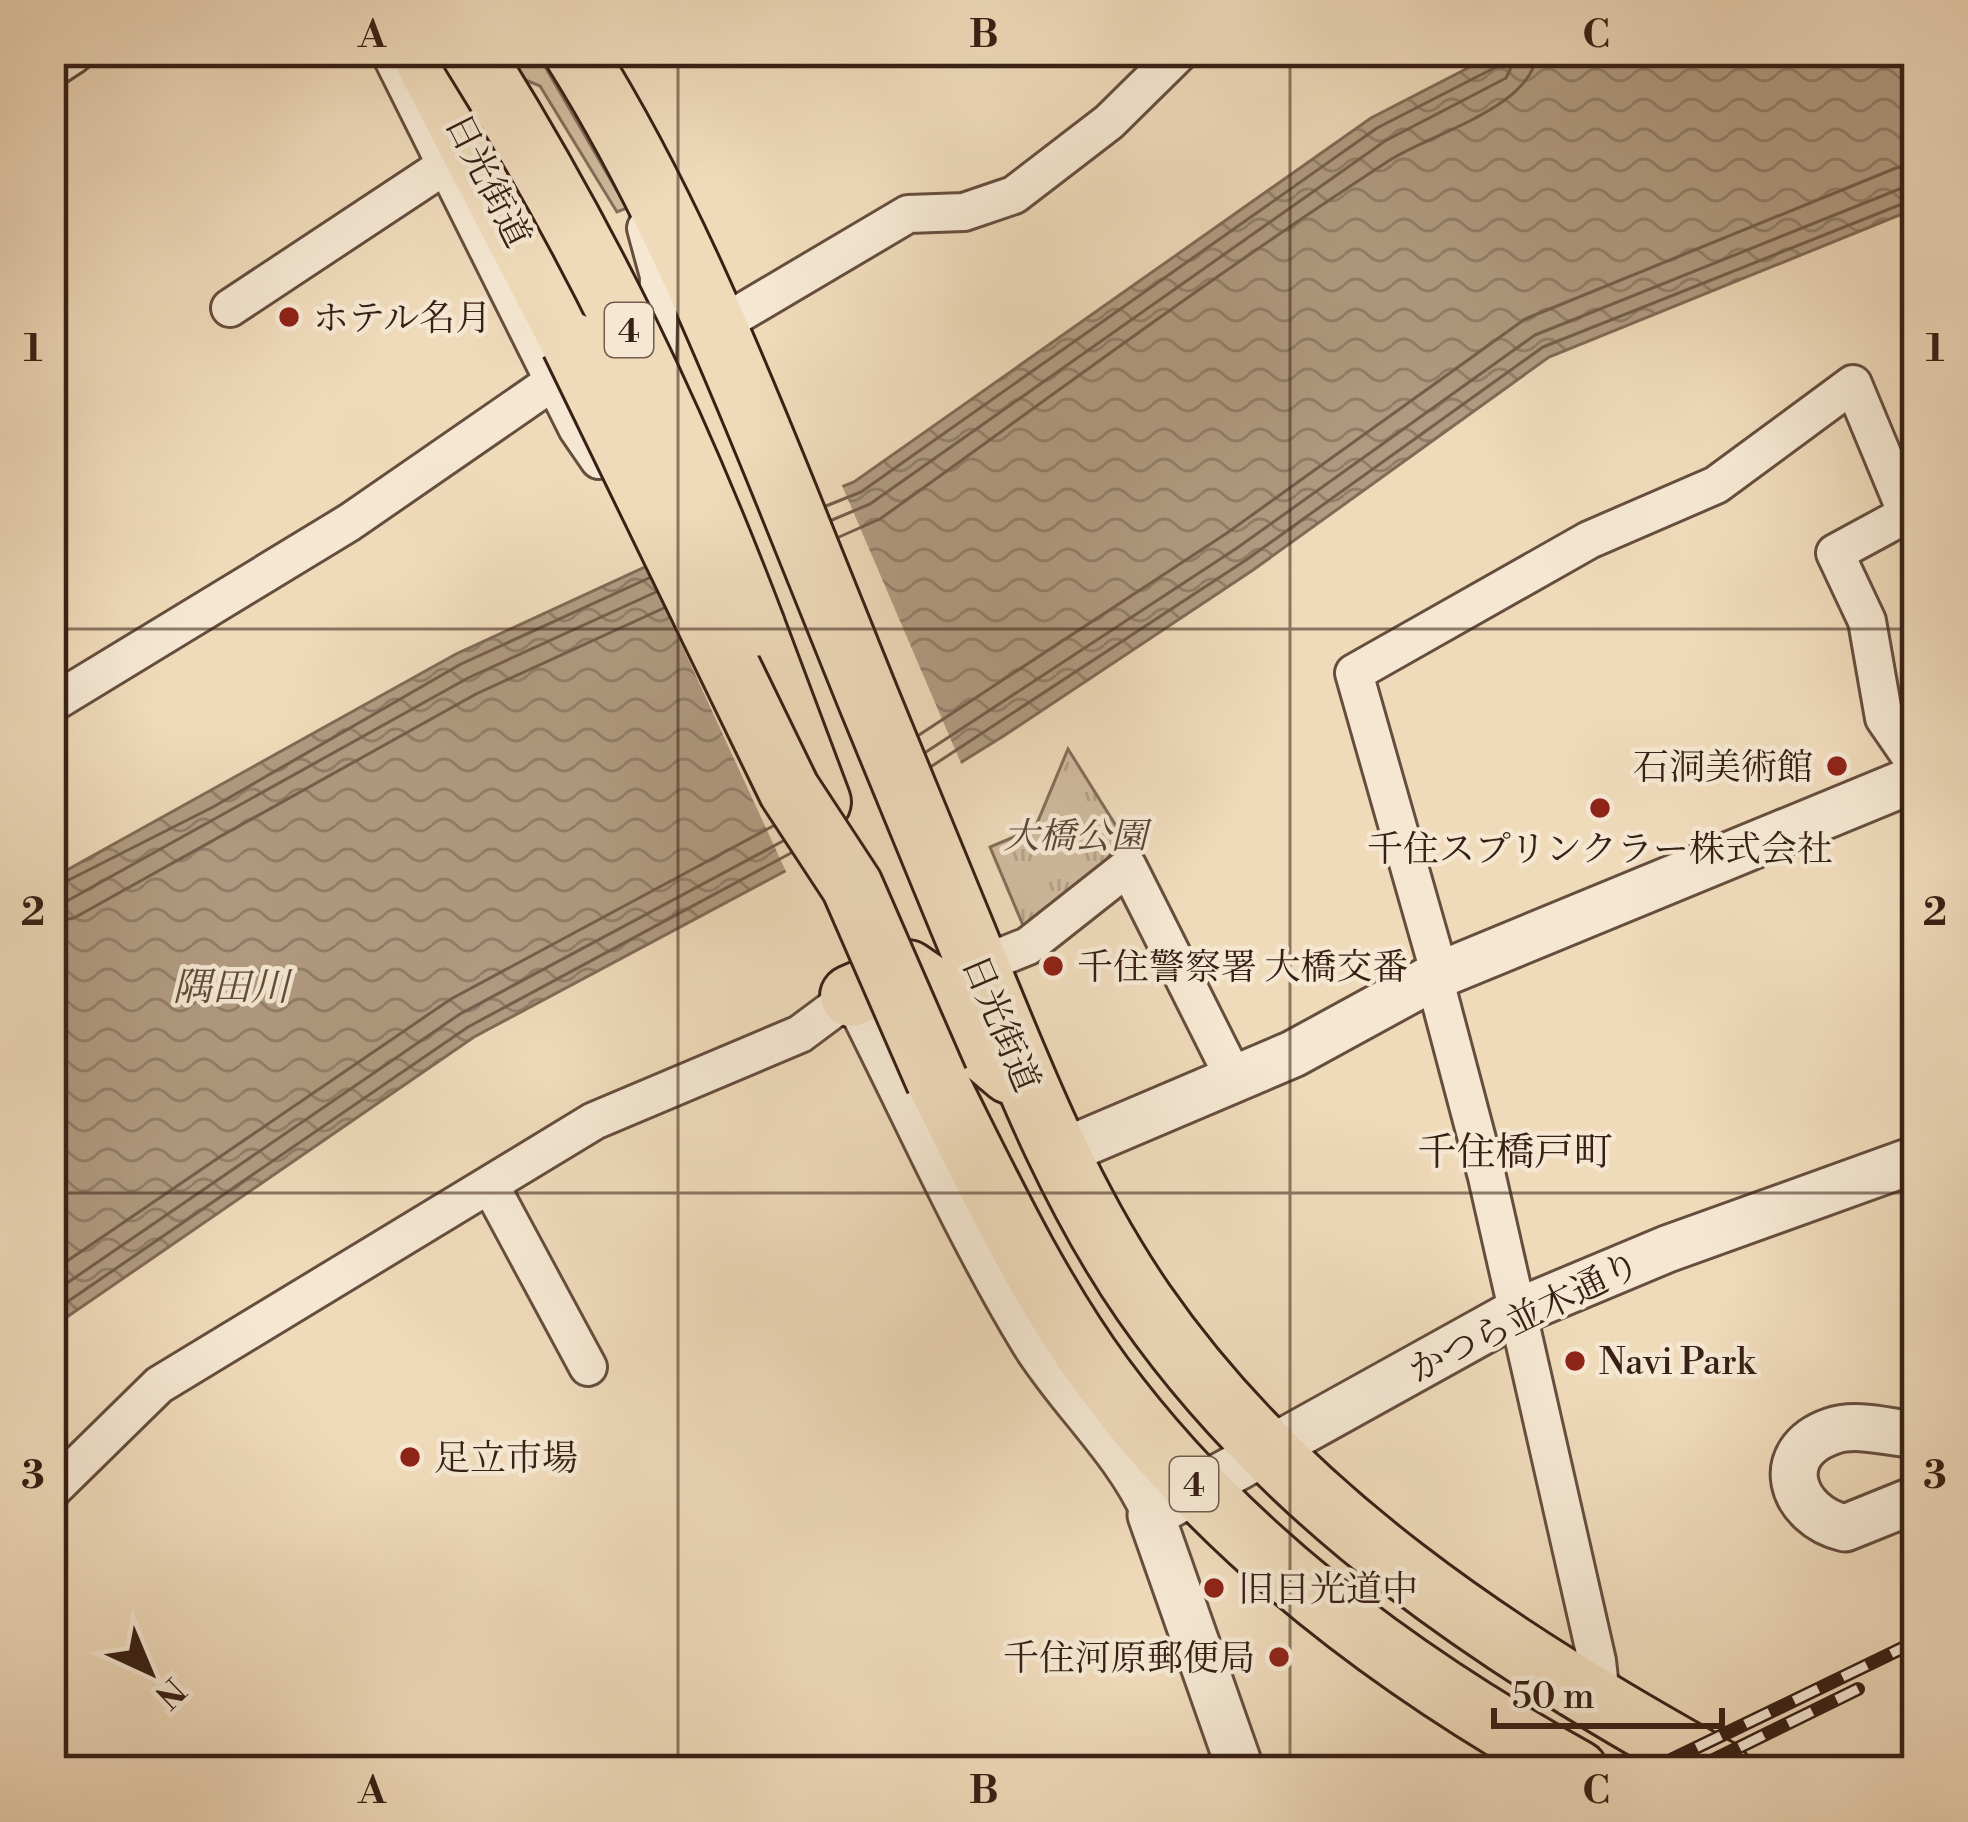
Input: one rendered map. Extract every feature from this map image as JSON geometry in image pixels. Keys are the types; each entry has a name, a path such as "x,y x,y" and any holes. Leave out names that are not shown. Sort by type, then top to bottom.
{"highway":[{"name":"日光街道","path":"421,51 563,362 789,790 852,886"},
{"name":"日光街道","path":"470,51 615,297 710,511 852,886 938,1081 1068,1324 1115,1393 1175,1503 1261,1550 1417,1676 1576,1771"},
{"name":"日光街道","path":"574,51 625,131 717,327 1027,1088 1058,1154 1145,1305 1199,1373 1271,1449 1352,1528 1448,1607 1602,1706 1720,1771"},
{"path":"851,996 908,971 921,975 965,1034 1027,1088"}],"street":[{"path":"51,64 71,51"},
{"path":"388,51 446,165 563,362 599,460 620,459 634,449 655,410 658,276 631,189 625,131"},
{"path":"717,327 908,214 964,212 1013,195 1109,122 1181,51"},
{"path":"230,308 446,165"},
{"path":"51,704 350,522 563,362"},
{"path":"1602,1706 1597,1661 1519,1311 1437,976 1354,673 1589,540 1716,485 1852,384 1907,514 1835,553 1867,621 1884,718 1917,766"},
{"path":"1058,1154 1293,1054 1437,976 1917,778"},
{"path":"978,966 1028,946 1128,867 1234,1078"},
{"path":"51,1491 159,1385 491,1187 594,1120 800,1034 851,996 998,1290 1051,1374 1137,1485 1175,1503 1241,1771"},
{"name":"かつら並木通り","path":"1175,1503 1519,1311 1667,1249 1917,1159"},
{"path":"491,1187 588,1366"},
{"path":"1917,1435 1836,1430 1808,1447 1795,1468 1794,1482 1808,1511 1845,1528 1917,1499"}],"green space":[{"path":"504,51 536,51 627,208 617,212 540,86 523,79"},
{"name":"大橋公園","path":"1068,749 1123,837 1080,890 1025,930 990,847 1035,828"}],"water":[{"name":"隅田川","path":"1501,51 1917,51 1917,208 1549,357 1253,570 1002,737 787,870 474,1037 51,1328 51,879 456,654 693,545 854,482 1371,118"}],"pier":[{"path":"840,481 963,768 788,876 643,561"}],"railway":[{"path":"1648,1771 1917,1641"},
{"path":"1691,1771 1858,1689"}],"place":[{"name":"ホテル名月","path":"289,317"},
{"name":"石洞美術館","path":"1837,766"},
{"name":"千住スプリンクラー株式会社","path":"1600,808"},
{"name":"千住警察署 大橋交番","path":"1053,966"},
{"name":"Navi Park","path":"1575,1361"},
{"name":"足立市場","path":"410,1457"},
{"name":"旧日光道中","path":"1214,1588"},
{"name":"千住河原郵便局","path":"1279,1657"}],"district":[{"name":"千住橋戸町","path":"1515,1151"}]}
